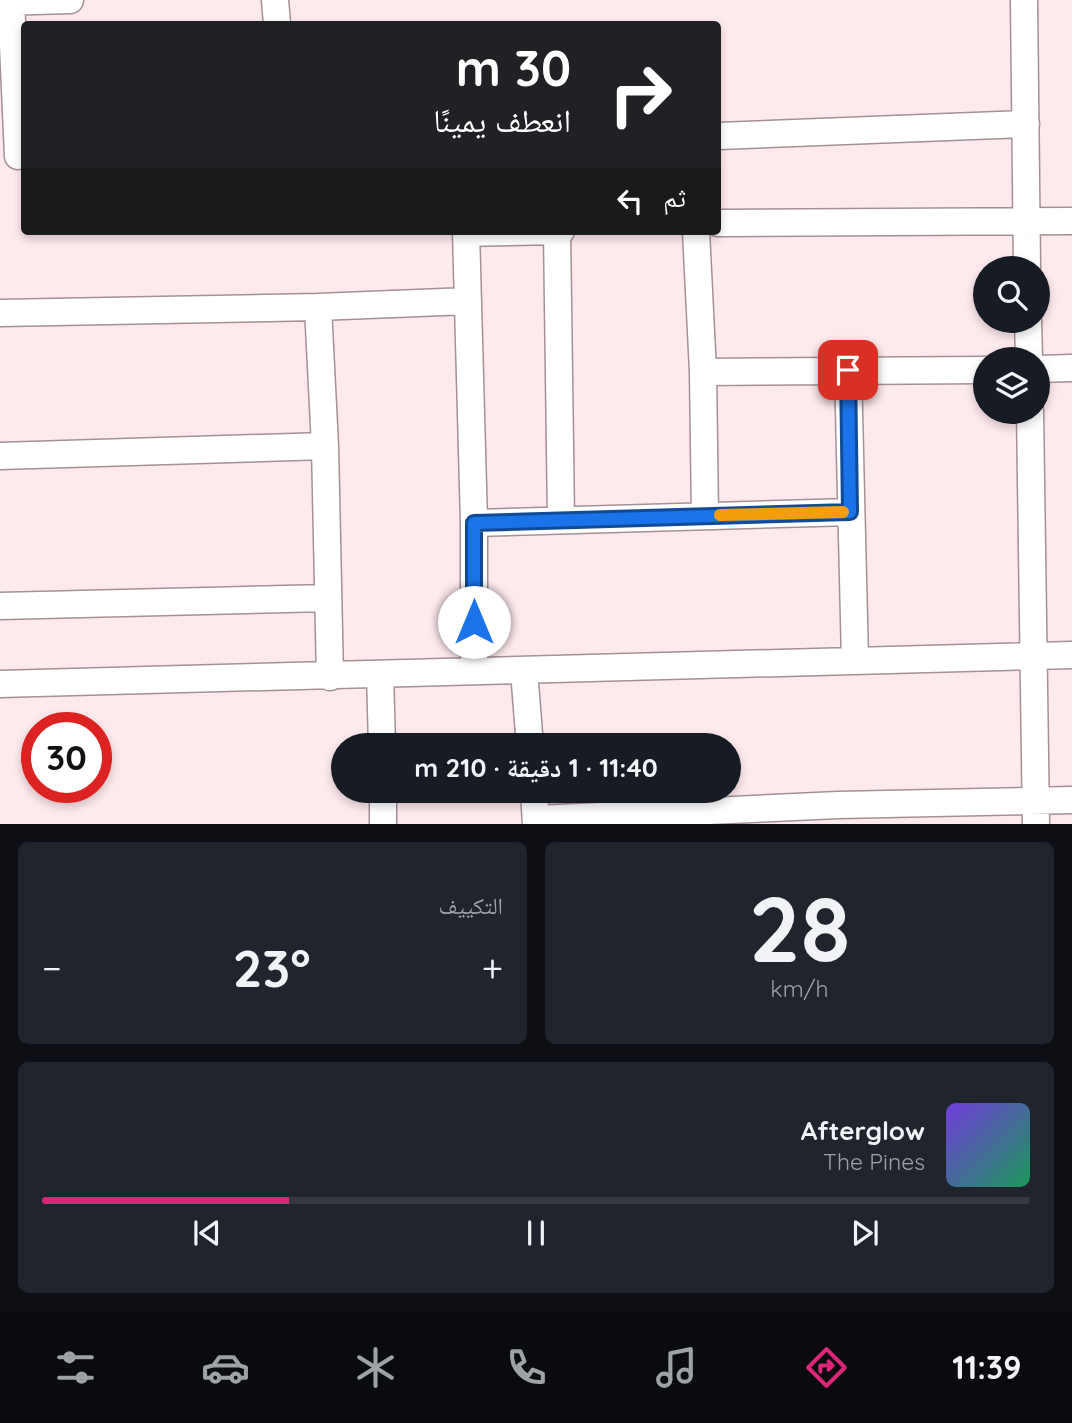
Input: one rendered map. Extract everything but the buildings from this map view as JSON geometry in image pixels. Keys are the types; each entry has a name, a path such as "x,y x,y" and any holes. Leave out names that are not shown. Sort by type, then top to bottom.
{"street":[{"path":"14,156 7,2 70,0"},
{"path":"275,0 277,21"},
{"path":"1024,0 1027,256"},
{"path":"721,136 1026,124"},
{"path":"721,223 1072,221"},
{"path":"466,235 474,523 474,671"},
{"path":"559,235 561,519"},
{"path":"696,235 703,372 705,516"},
{"path":"0,313 317,307 468,300"},
{"path":"317,307 325,446 330,677"},
{"path":"1050,369 1072,368"},
{"path":"848,370 855,661"},
{"path":"703,372 973,370"},
{"path":"1030,424 1036,812"},
{"path":"0,456 325,446"},
{"path":"474,523 850,512"},
{"path":"0,606 327,598"},
{"path":"0,684 1072,655"},
{"path":"524,671 529,733"},
{"path":"380,674 382,733"},
{"path":"535,803 536,822 1036,812 1072,800"},
{"path":"383,803 383,824"}],"slow traffic":[{"path":"720,515 843,512"}],"route":[{"path":"474,622 474,523 850,512 848,370"}]}
